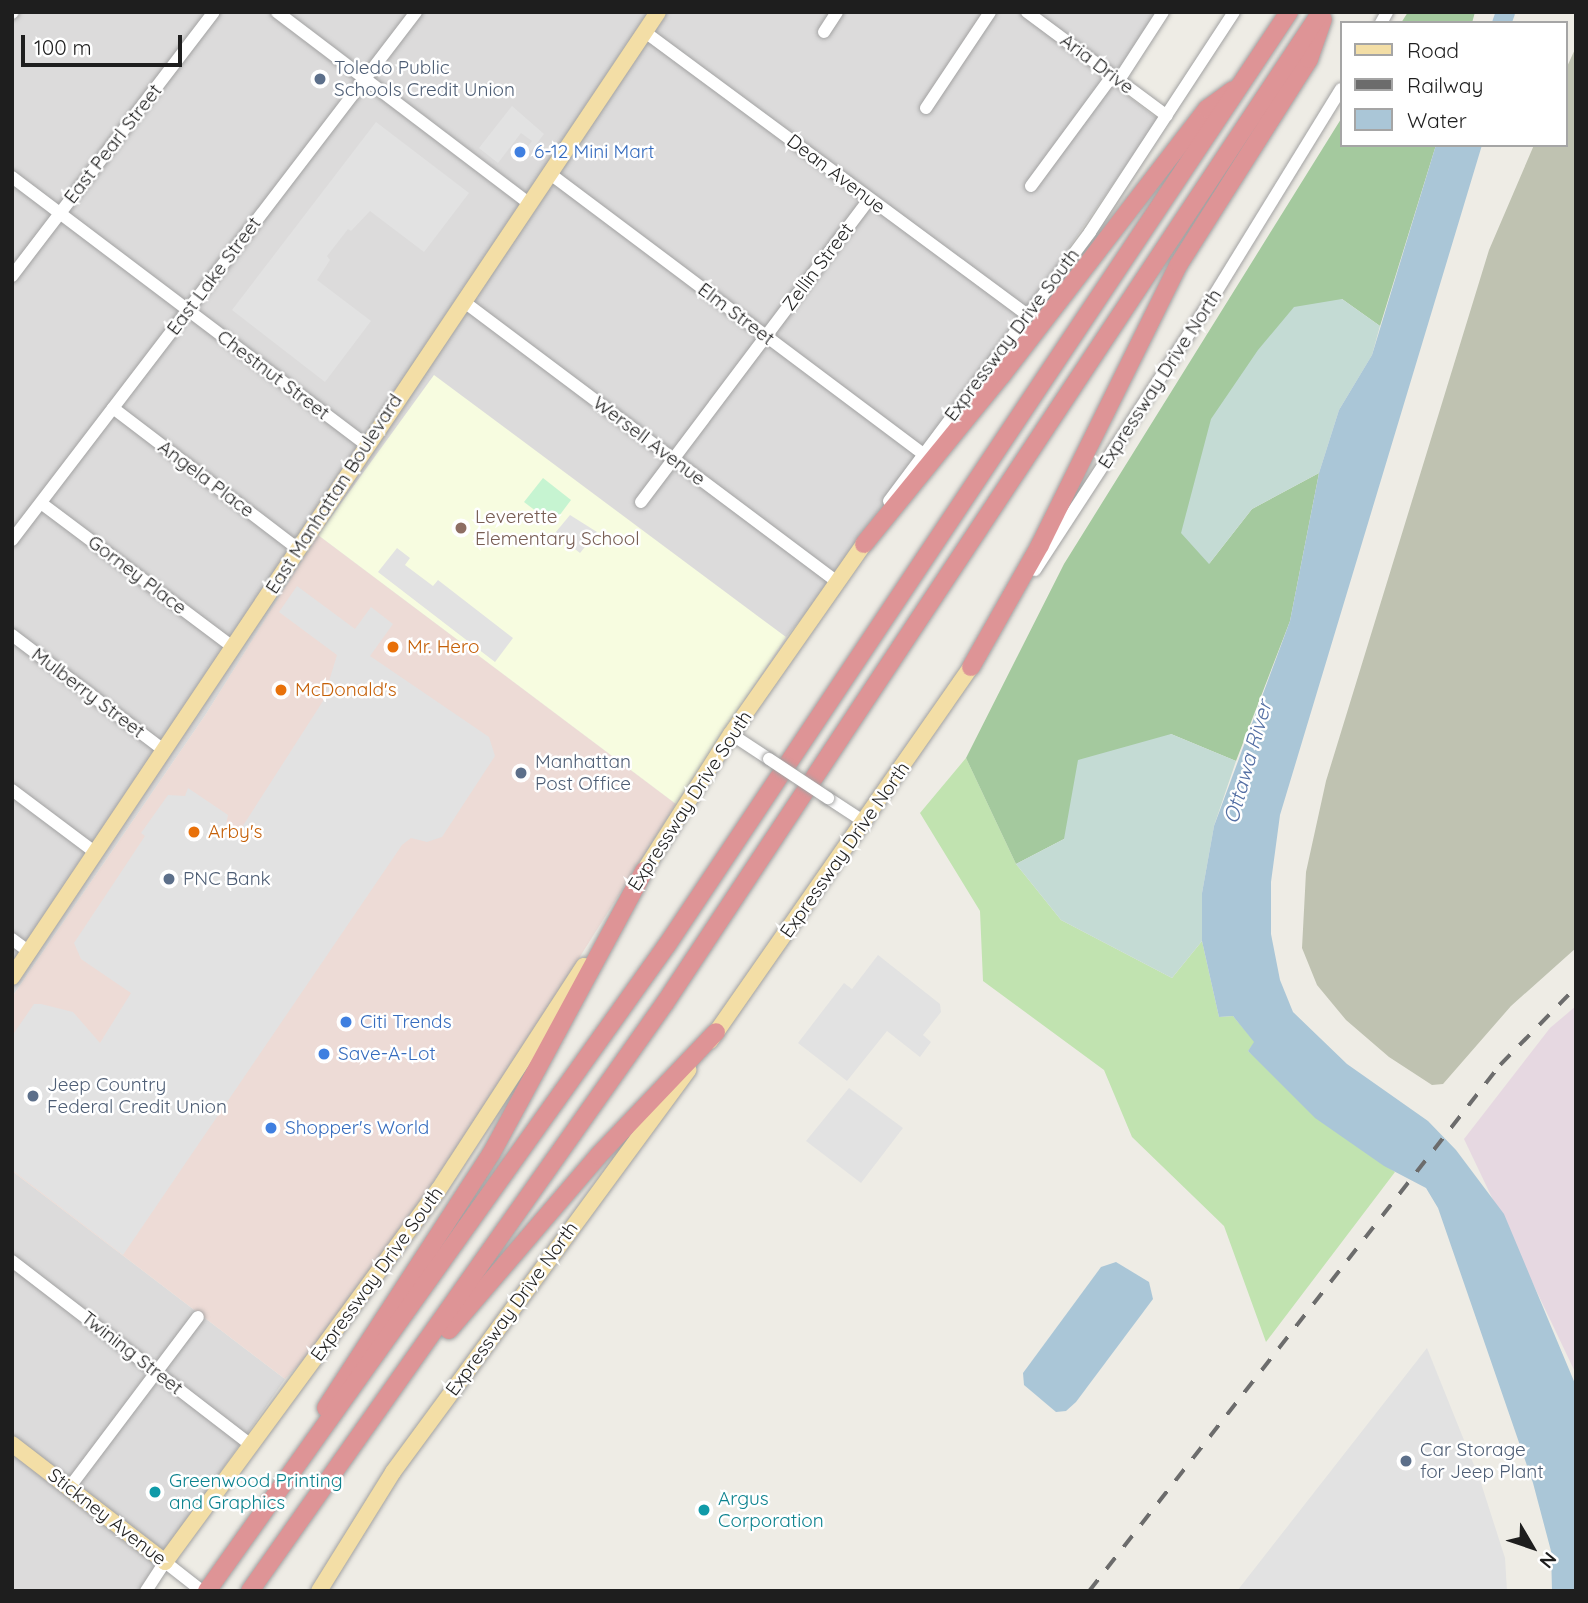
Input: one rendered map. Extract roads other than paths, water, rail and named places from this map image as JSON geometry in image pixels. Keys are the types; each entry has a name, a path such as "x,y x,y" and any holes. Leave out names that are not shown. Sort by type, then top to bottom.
{"highway":[{"path":"204,1591 667,944 1289,12"},
{"path":"971,667 1040,545 1172,276 1309,59 1323,12"},
{"path":"250,1591 665,1003 1323,12"},
{"path":"864,544 1002,375 1207,109 1241,84"},
{"path":"235,1550 480,1174 644,871"},
{"path":"386,1401 598,1156 716,1032"}],"main road":[{"name":"East Manhattan Boulevard","path":"12,977 658,12"},
{"name":"Expressway Drive South","path":"165,1562 453,1168 731,734 864,544"},
{"name":"Expressway Drive North","path":"320,1591 393,1472 716,1032 866,823 971,667"},
{"name":"Stickney Avenue","path":"12,1444 165,1562"}],"street":[{"name":"East Pearl Street","path":"12,276 214,12"},
{"path":"277,12 529,202"},
{"name":"East Lake Street","path":"12,540 416,12"},
{"path":"824,32 837,12"},
{"path":"926,108 990,12"},
{"name":"Aria Drive","path":"1027,12 1167,116"},
{"path":"1031,186 1164,12"},
{"name":"Expressway Drive South","path":"864,544 923,454 1028,316 1167,116 1234,12"},
{"name":"Dean Avenue","path":"645,32 1028,316"},
{"name":"Expressway Drive North","path":"971,667 1210,302 1340,91"},
{"name":"Elm Street","path":"549,173 923,454"},
{"name":"Chestnut Street","path":"12,177 366,445"},
{"name":"Zellin Street","path":"641,502 869,199"},
{"name":"Wersell Avenue","path":"463,301 836,581"},
{"name":"Angela Place","path":"113,408 298,549"},
{"name":"Gorney Place","path":"41,503 234,648"},
{"name":"Mulberry Street","path":"12,635 164,751"},
{"path":"731,734 866,823"},
{"path":"12,790 96,853"},
{"path":"12,939 29,952"},
{"name":"Twining Street","path":"12,1261 251,1445"},
{"path":"69,1488 198,1317"},
{"name":"Expressway Drive South","path":"146,1591 165,1562"},
{"name":"Stickney Avenue","path":"165,1562 204,1591"}],"water":[{"path":"1435,147 1481,147 1280,815 1271,882 1271,934 1280,980 1293,1012 1347,1064 1428,1121 1456,1150 1504,1214 1576,1386 1576,1591 1552,1591 1551,1551 1533,1483 1438,1208 1426,1188 1384,1166 1315,1118 1248,1051 1254,1042 1233,1016 1219,1017 1202,941 1202,893 1214,826 1290,621 1319,473 1339,410 1372,355"},
{"path":"1116,1262 1149,1282 1153,1299 1076,1402 1066,1411 1056,1412 1024,1385 1023,1373 1101,1267"}],"waterway":[{"name":"Ottawa River","path":"1502,21 1505,12"}],"railway":[{"path":"1089,1591 1500,1065 1576,987"}],"place":[{"name":"Toledo Public Schools Credit Union","path":"320,79"},
{"name":"6-12 Mini Mart","path":"520,152"},
{"name":"Leverette Elementary School","path":"461,528"},
{"name":"Mr. Hero","path":"393,647"},
{"name":"McDonald's","path":"281,690"},
{"name":"Manhattan Post Office","path":"521,773"},
{"name":"Arby's","path":"194,832"},
{"name":"PNC Bank","path":"169,879"},
{"name":"Citi Trends","path":"346,1022"},
{"name":"Save-A-Lot","path":"324,1054"},
{"name":"Jeep Country Federal Credit Union","path":"33,1096"},
{"name":"Shopper's World","path":"271,1128"},
{"name":"Car Storage for Jeep Plant","path":"1406,1461"},
{"name":"Greenwood Printing and Graphics","path":"155,1492"},
{"name":"Argus Corporation","path":"704,1510"}]}
